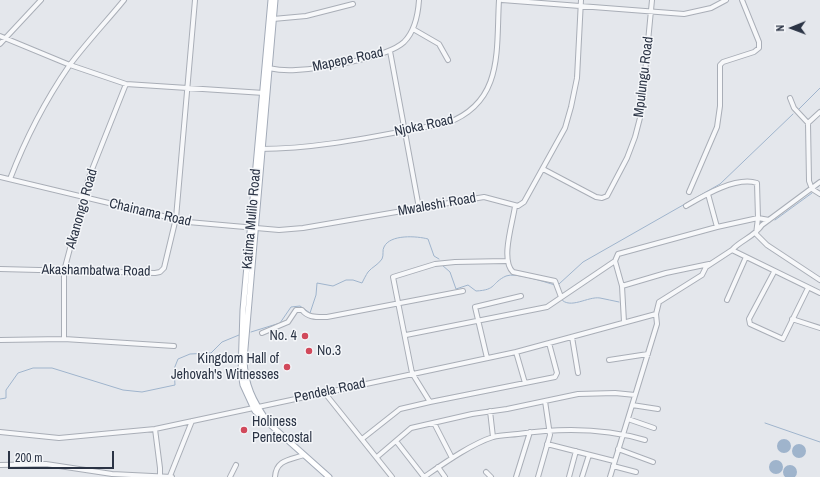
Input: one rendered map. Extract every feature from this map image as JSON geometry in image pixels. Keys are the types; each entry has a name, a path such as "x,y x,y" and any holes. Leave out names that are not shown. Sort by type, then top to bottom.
{"main road":[{"name":"Katima Mulilo Road","path":"271,0 260,150 240,360 243,385 254,407 273,428 329,477"},
{"name":"Katima Mulilo Road","path":"264,93 275,0"}],"street":[{"path":"0,44 2,37 41,0"},
{"path":"10,180 16,162 48,99 70,65 124,0"},
{"path":"176,218 196,0"},
{"name":"Mapepe Road","path":"268,68 297,70 349,61 390,51 403,42 413,29 419,0"},
{"name":"Njoka Road","path":"260,150 294,149 320,146 447,123 462,118 475,108 484,98 491,84 494,67 499,0"},
{"path":"502,0 651,13 684,14 711,8 726,0"},
{"path":"561,297 555,281 512,272 506,261 515,206 518,206 524,202 565,128 577,78 581,0"},
{"name":"Mpulungu Road","path":"543,169 596,197 602,198 606,196 627,158 635,137 641,114 652,0"},
{"path":"689,192 717,127 720,106 720,65 723,62 754,52 759,48 759,42 742,0"},
{"path":"273,19 306,16 352,4"},
{"path":"413,29 439,44 448,60"},
{"path":"2,37 70,65 126,84 264,93"},
{"path":"390,51 419,208"},
{"name":"Akanongo Road","path":"64,340 64,271 85,198 89,177 126,84"},
{"path":"790,98 794,108 808,123 809,181 812,189 820,194"},
{"path":"808,123 820,112"},
{"name":"Chainama Road","path":"0,177 85,198 203,224 253,228"},
{"path":"610,477 657,324 656,314 659,302 702,275 706,266 732,250 740,242 756,234 762,225 820,182"},
{"path":"686,206 728,185 757,183 758,218 756,234"},
{"path":"708,194 717,226"},
{"name":"Mwaleshi Road","path":"253,228 279,230 303,228 484,197 515,206"},
{"name":"Akashambatwa Road","path":"0,269 160,272 166,262 176,218"},
{"path":"406,335 479,322 547,307 554,304 561,297 615,261 618,254 717,226 758,218 769,220"},
{"path":"756,234 767,245 805,268 820,280"},
{"path":"732,250 774,272 820,293"},
{"path":"727,300 746,258"},
{"path":"430,402 412,373 406,335 393,283 393,277 396,274 435,264 506,261"},
{"path":"615,261 622,286 624,322"},
{"path":"622,286 666,273 711,264"},
{"path":"774,272 749,322 783,339 808,288"},
{"path":"262,333 288,322 296,310 302,310 304,313 314,318 399,304 463,291"},
{"path":"487,358 475,307 521,296"},
{"name":"Pendela Road","path":"0,432 59,438 155,429 516,352 656,314"},
{"path":"792,319 820,328"},
{"path":"572,337 578,373"},
{"path":"0,340 64,340 174,346"},
{"path":"362,439 400,409 557,375 550,343"},
{"path":"516,352 524,383"},
{"path":"610,360 648,354"},
{"path":"326,392 328,397 392,477"},
{"path":"377,457 411,428 578,394 635,394"},
{"path":"538,477 547,444 549,430 545,401"},
{"path":"632,405 658,409"},
{"path":"490,412 493,437"},
{"path":"628,419 654,428"},
{"path":"0,465 28,466 46,464 112,474 171,477 192,421"},
{"path":"434,423 452,458"},
{"path":"155,429 160,477"},
{"path":"396,441 424,477 452,458 493,437 570,429 630,436 645,440"},
{"path":"516,477 530,432"},
{"path":"547,444 614,461"},
{"path":"618,449 653,462"},
{"path":"570,477 576,452"},
{"path":"275,477 276,468 279,464 304,455"},
{"path":"582,477 589,455"},
{"path":"230,477 236,464"},
{"path":"613,466 636,472"},
{"path":"438,467 445,477"},
{"path":"486,472 491,477"}],"water":[{"path":"781,439 787,439 791,443 791,449 787,453 781,453 777,449 777,443"},
{"path":"796,444 802,444 806,448 806,454 802,458 796,458 792,454 792,448"},
{"path":"773,460 779,460 783,464 783,470 779,474 773,474 769,470 769,464"},
{"path":"790,465 795,467 797,472 795,477 790,479 785,477 783,472 785,467"}],"waterway":[{"path":"798,110 820,88"},
{"path":"559,284 583,262 720,184 793,114"},
{"path":"775,220 812,193"},
{"path":"251,332 280,323 291,307 300,306 310,313 316,295 317,283 333,286 346,280 353,280 362,283 368,272 382,259 384,247 392,240 404,237 428,239 434,256 439,259"},
{"path":"442,265 450,272 456,289 468,285 476,291 491,288 501,279 510,275 530,278 555,285"},
{"path":"561,299 569,303 595,298 619,302"},
{"path":"0,399 6,398 6,390 18,373 33,368 52,368 123,390 142,392 175,385 174,369 178,359 190,354 211,353 222,342 239,335"},
{"path":"765,423 820,442"}],"place":[{"name":"No. 4","path":"305,336"},
{"name":"No.3","path":"309,351"},
{"name":"Kingdom Hall of Jehovah's Witnesses","path":"287,367"},
{"name":"Holiness Pentecostal","path":"244,430"}]}
